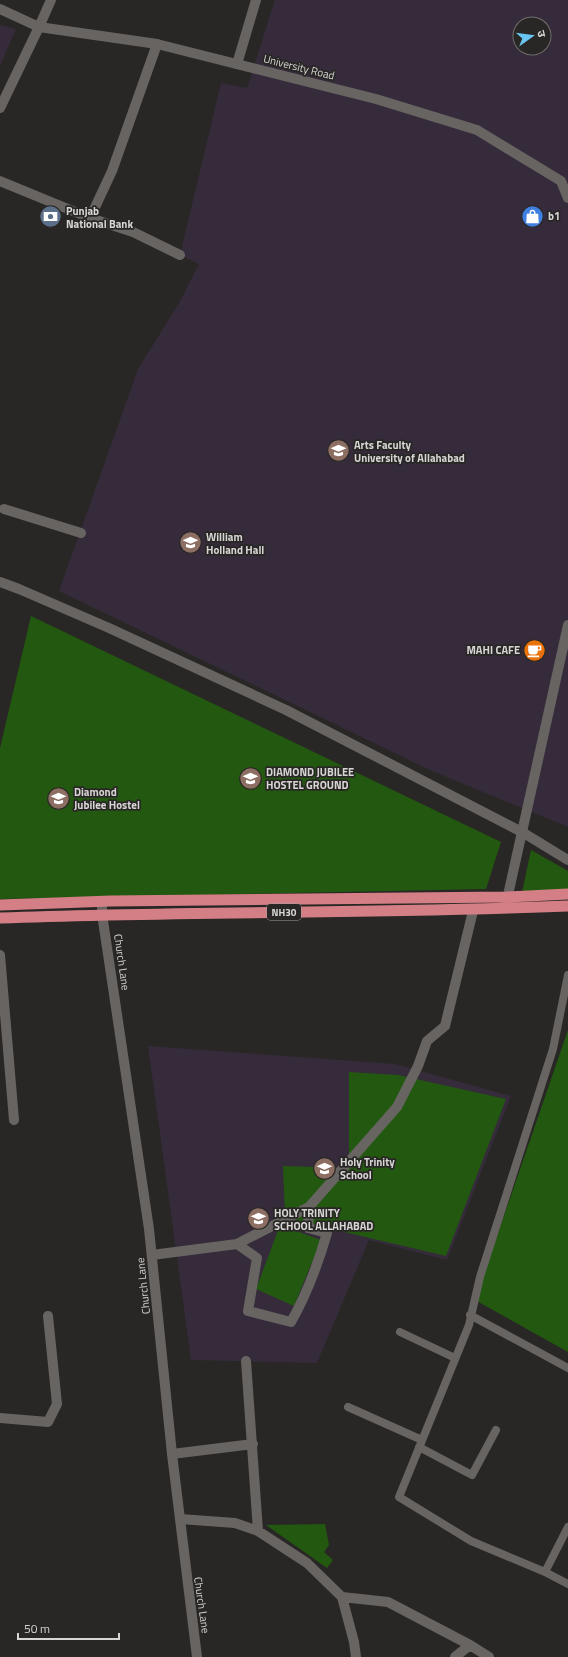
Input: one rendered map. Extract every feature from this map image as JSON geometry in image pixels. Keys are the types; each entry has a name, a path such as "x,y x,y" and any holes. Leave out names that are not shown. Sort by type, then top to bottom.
{"highway":[{"path":"0,906 102,901 508,897 568,894"},
{"name":"NH30","path":"0,918 102,914 473,911 568,906"}],"street":[{"path":"0,108 51,0"},
{"path":"237,64 256,0"},
{"name":"University Road","path":"0,9 39,27 157,44 376,99 477,130 564,181 568,198"},
{"path":"90,218 112,171 157,44"},
{"path":"0,181 90,218 133,232 180,255"},
{"path":"4,509 81,533"},
{"path":"0,582 102,625 286,710 522,832 568,860"},
{"path":"505,909 568,625"},
{"name":"Church Lane","path":"102,901 102,914 152,1255 172,1454 197,1657"},
{"path":"152,1255 237,1244 309,1207 397,1107 418,1066 427,1041 445,1026 473,911"},
{"path":"0,955 14,1120"},
{"path":"237,1244 257,1258 248,1311 291,1322 320,1259 327,1233 308,1228 309,1207"},
{"path":"0,1418 48,1422 57,1404 48,1316"},
{"path":"246,1361 258,1531"},
{"path":"172,1454 252,1444"},
{"path":"180,1519 235,1523 258,1531 307,1563 342,1597 354,1642 356,1657"},
{"path":"342,1597 388,1602 470,1645 489,1657"},
{"path":"454,1657 470,1645"}],"lane":[{"path":"568,975 553,1049 480,1277 470,1315 469,1325 399,1497 471,1541 545,1572 568,1584"},
{"path":"470,1315 568,1368"},
{"path":"400,1332 455,1358"},
{"path":"348,1407 420,1444 472,1475 496,1430"},
{"path":"545,1572 568,1527"}],"shaded area":[{"name":"Arts Faculty University of Allahabad","path":"275,0 568,0 568,827 432,771 59,591 138,369 179,303 199,264 180,255 221,83 247,88"},
{"path":"0,25 16,29 0,66"},
{"name":"Holy Trinity School","path":"148,1046 395,1064 511,1096 447,1260 369,1240 317,1363 191,1360"}],"green space":[{"path":"31,616 501,842 486,889 0,899 0,748"},
{"path":"531,850 568,871 568,894 521,897"},
{"path":"568,1030 568,1352 475,1300"},
{"path":"349,1072 398,1075 506,1099 446,1256 285,1218 283,1166 349,1168"},
{"path":"280,1225 321,1240 294,1306 256,1289"},
{"path":"325,1524 329,1545 324,1552 333,1560 327,1568 266,1525"}],"place":[{"name":"b1","path":"532,216"},
{"name":"Punjab National Bank","path":"50,217"},
{"name":"Arts Faculty University of Allahabad","path":"339,451"},
{"name":"William Holland Hall","path":"190,543"},
{"name":"MAHI CAFE","path":"535,650"},
{"name":"DIAMOND JUBILEE HOSTEL GROUND","path":"250,778"},
{"name":"Diamond Jubilee Hostel","path":"59,798"},
{"name":"Holy Trinity School","path":"324,1168"},
{"name":"HOLY TRINITY SCHOOL ALLAHABAD","path":"258,1219"}]}
